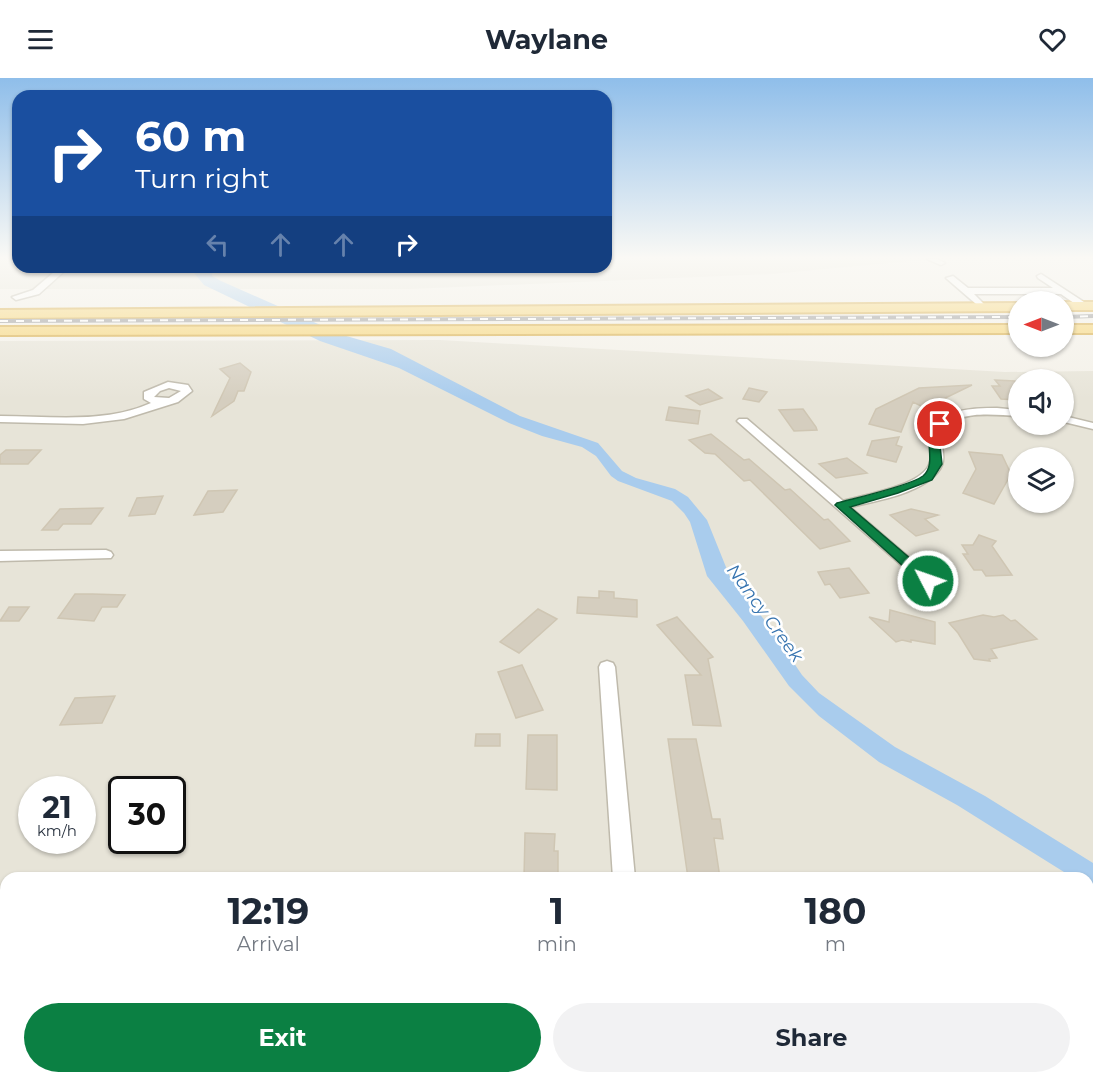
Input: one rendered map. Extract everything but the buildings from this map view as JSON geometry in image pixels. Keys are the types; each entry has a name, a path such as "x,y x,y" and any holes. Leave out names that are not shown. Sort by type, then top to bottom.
{"highway":[{"path":"0,314 1008,307"},
{"path":"0,331 1008,329"},
{"path":"1074,329 1093,329"}],"street":[{"path":"0,419 113,418 149,410 163,402"},
{"path":"841,505 894,491 928,478 933,472 937,458 934,432 945,420 975,412 1008,413"},
{"path":"743,421 928,581"},
{"path":"1074,421 1093,426"},
{"path":"0,556 106,555"},
{"path":"607,667 624,872"}],"shaded area":[{"path":"440,340 1008,372 1008,435 1074,435 1074,371 1093,371 1093,872 0,872 0,341"}],"water":[{"path":"247,306 277,306 343,335 391,349 520,416 598,443 622,471 636,478 675,489 688,497 707,520 730,577 766,622 802,675 819,693 895,747 985,796 1093,863 1093,872 1064,872 957,805 879,762 819,716 789,686 743,621 707,576 690,522 672,501 618,481 611,476 596,456 582,447 542,436 509,423 399,368 320,341"}],"railway":[{"path":"1074,317 1093,316"},
{"path":"0,321 1008,317"}],"route":[{"path":"928,581 841,505 894,491 928,478 936,464 934,432 940,424"}],"water label":[{"name":"Nancy Creek","path":"765,613"}]}
